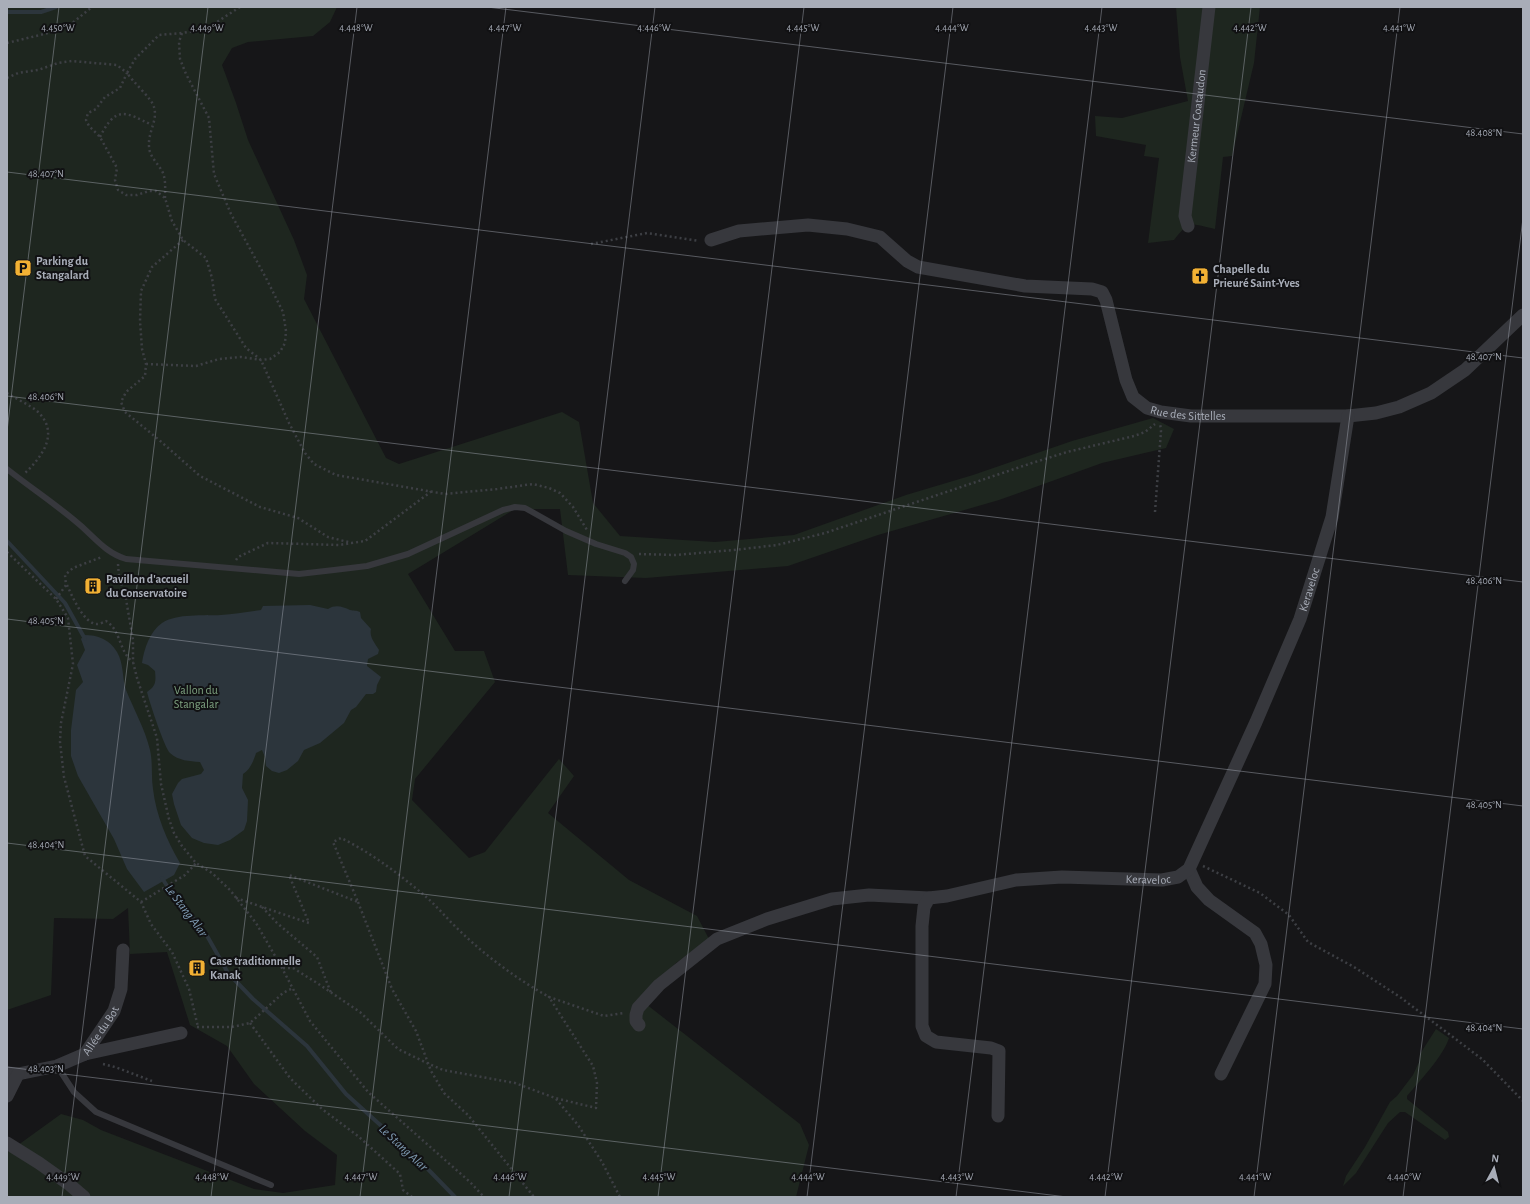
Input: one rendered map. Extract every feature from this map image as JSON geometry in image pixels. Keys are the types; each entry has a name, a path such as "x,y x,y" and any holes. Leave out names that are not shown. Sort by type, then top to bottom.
{"street":[{"name":"Kermeur Coataudon","path":"1188,226 1185,216 1209,7"},
{"name":"Rue des Sittelles","path":"711,240 739,231 808,224 847,229 880,237 907,261 918,267 1025,286 1092,288 1102,292 1106,300 1126,380 1133,397 1148,408 1161,412 1191,416 1348,416 1376,413 1399,407 1431,393 1465,370 1523,315"},
{"name":"Keraveloc","path":"638,1008 659,985 718,939 767,918 832,899 869,895 929,898 947,896 1016,880 1062,877 1162,880 1178,877 1191,865 1256,722 1300,619 1332,517 1348,416"},
{"path":"1191,865 1197,887 1209,900 1255,933 1261,944 1266,965 1265,984 1221,1074"},
{"path":"929,898 924,907 922,926 922,1026 926,1036 936,1042 992,1048 999,1051 998,1116"},
{"name":"Allée du Bot","path":"12,1073 57,1066 85,1054 114,1011 121,989 123,950"},
{"path":"638,1008 636,1021 639,1025"},
{"path":"85,1054 181,1033"},
{"path":"7,1096 12,1073"},
{"path":"7,1143 39,1162 84,1197"}],"lane":[{"path":"7,469 80,524 107,551 126,559 299,574 367,566 408,554 503,510 514,507 525,508 566,531 631,557 634,564 633,570 625,581"},
{"path":"57,1066 74,1092 96,1112 271,1185"}],"path":[{"path":"7,43 65,29 92,7"},
{"path":"165,198 156,191 149,191 137,195 126,195 118,190 115,180 117,168 100,137 89,126 86,120 88,113 96,109 105,97 120,88 135,59 159,35 182,33 206,28 240,7"},
{"path":"146,364 196,366 226,358 241,357 260,360 270,359 280,352 285,343 286,331 283,312 231,214 214,174 209,118 186,74 180,59 179,42 182,33"},
{"path":"7,78 18,73 38,70 58,63 72,61 117,65 127,73 154,105 156,116 149,138 149,148 152,157 163,173 165,181 165,198 172,221 183,240 206,258 212,278 215,299 246,348 260,360 289,423 305,453 314,464 336,475 445,494 533,484 549,488 560,493 573,507 596,544"},
{"path":"100,137 107,123 120,114 131,114 152,125"},
{"path":"591,244 647,233 696,241 711,240"},
{"path":"183,240 152,267 141,291 140,321 142,349 146,364 145,376 126,392 121,402 125,412 200,476 260,506 298,518 328,537 352,543"},
{"path":"7,393 37,411 49,434 45,448 34,464"},
{"path":"624,553 675,555 734,550 777,544 825,533 1066,452 1145,432 1159,419 1161,431 1156,512"},
{"path":"230,569 238,557 268,543 340,544 365,541 432,491"},
{"path":"7,552 56,599 68,618 73,664 60,723 60,742 64,777 84,856 141,902 151,924 172,952 189,989 198,1027"},
{"path":"133,662 127,658 113,625 106,621 97,624 88,621 72,597 66,585 65,575 73,568 101,557 117,556 119,576 126,599 133,640 133,662 158,738 161,784 169,819 174,833 182,846 196,863 212,873 230,890 256,923 310,1021 368,1092 470,1182 484,1197"},
{"path":"56,599 66,585"},
{"path":"534,1197 468,1115 444,1093 431,1071 416,1031 392,989 333,842 341,838 388,867 425,896 461,932 496,962 533,988 549,997 604,1016 630,1012 638,1008"},
{"path":"141,902 185,875 196,863"},
{"path":"1191,865 1260,893 1289,915 1308,942 1354,967 1400,997 1482,1059 1523,1101"},
{"path":"236,898 309,923 289,875 358,902"},
{"path":"262,906 276,922 317,956 331,993"},
{"path":"282,968 293,968 360,1012 398,1049 429,1064 443,1070 515,1083 555,1098 596,1108 597,1082 593,1066 549,997"},
{"path":"181,1033 198,1027 232,1027 250,1023 283,993 293,988"},
{"path":"250,1023 290,1078 322,1109 358,1136 400,1174 403,1190 412,1197"},
{"path":"85,1054 103,1064 152,1081"},
{"path":"555,1098 578,1125 602,1162 620,1197"}],"green space":[{"name":"Vallon du Stangalar","path":"7,7 337,7 330,22 313,36 248,42 232,48 222,65 248,140 294,240 307,275 304,299 386,458 399,464 562,412 579,422 593,503 620,536 715,542 794,535 906,495 973,475 1072,441 1153,418 1174,429 1166,448 1102,463 999,500 878,535 788,566 646,578 568,575 560,509 515,509 408,574 455,651 484,651 495,682 415,779 412,800 469,858 485,852 559,759 574,776 548,813 629,880 697,916 709,939 676,963 652,989 646,1004 800,1124 809,1145 796,1197 7,1197 7,1153 61,1114 83,1120 101,1130 254,1189 283,1193 335,1185 337,1155 305,1131 254,1084 227,1046 190,1025 167,952 130,954 128,908 113,919 54,918 51,995 7,1010"},
{"path":"1176,7 1260,7 1254,63 1232,156 1223,157 1215,229 1191,225 1184,229 1174,240 1148,243 1159,158 1144,156 1146,145 1096,136 1095,116 1122,118 1188,101 1180,57"},
{"path":"1436,1029 1449,1038 1442,1052 1431,1068 1407,1096 1407,1099 1448,1132 1449,1137 1445,1140 1405,1112 1400,1112 1388,1123 1356,1173 1343,1186 1346,1176 1365,1147 1390,1102 1397,1096 1413,1075 1419,1062 1420,1054"}],"shaded area":[{"path":"310,605 328,609 339,606 360,612 361,618 371,629 372,637 379,650 378,654 368,659 367,666 381,677 377,685 376,692 373,694 366,694 356,707 351,710 344,723 320,743 304,750 298,761 287,770 279,773 272,771 266,766 265,757 262,750 256,753 250,767 243,774 242,788 248,800 247,821 244,830 230,840 218,845 204,843 192,838 181,825 172,794 182,779 201,774 204,770 200,762 184,760 173,756 165,743 147,692 155,683 155,671 148,665 142,663 144,652 151,635 162,623 183,616 241,613 261,610 263,606"},
{"path":"84,635 98,637 107,641 117,652 122,666 126,690 148,742 154,799 159,818 180,863 174,875 144,892 127,869 114,839 78,776 71,756 71,730 76,690 83,682 77,665 85,650 81,639"}],"waterway":[{"name":"Le Stang Alar","path":"7,12 41,12 56,7"},
{"name":"Le Stang Alar","path":"7,541 65,603 85,639"},
{"name":"Le Stang Alar","path":"162,878 169,889 206,934 228,973 253,999 307,1046 346,1094 419,1160 455,1197"}],"place":[{"name":"Parking du Stangalard","path":"23,268"},
{"name":"Chapelle du Prieuré Saint-Yves","path":"1200,276"},
{"name":"Pavillon d'accueil du Conservatoire","path":"93,586"},
{"name":"Case traditionnelle Kanak","path":"197,968"}]}
